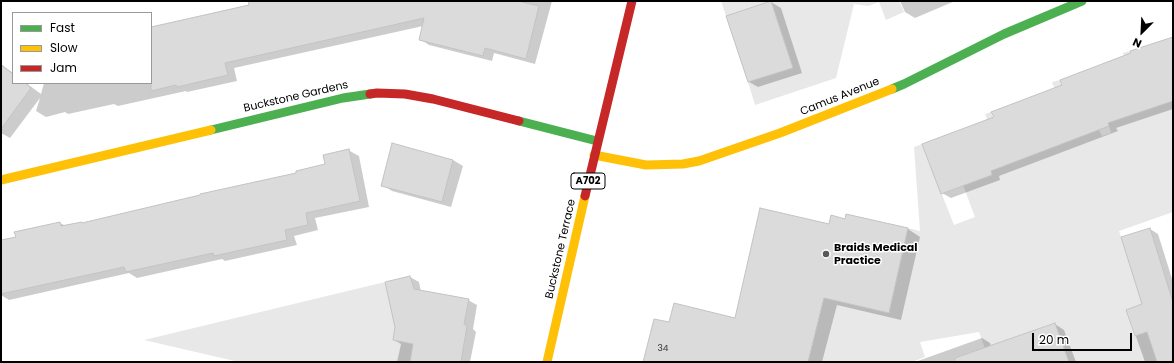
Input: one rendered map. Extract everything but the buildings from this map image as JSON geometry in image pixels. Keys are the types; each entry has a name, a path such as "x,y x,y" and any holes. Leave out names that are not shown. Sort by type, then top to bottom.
{"street":[{"name":"Buckstone Terrace","path":"547,362 597,141 632,1"},
{"name":"Camus Avenue","path":"594,155 646,165 676,165 699,161 780,134 904,84 1004,34 1082,1"},
{"name":"Buckstone Gardens","path":"1,180 343,98 377,93 405,94 433,99 597,141"}],"shaded area":[{"path":"721,1 770,1 726,16"},
{"path":"771,1 899,1 904,12 886,20 879,2 868,6 854,4 836,78 755,105 748,82 793,67"},
{"path":"1130,51 1149,109 1173,101 1173,212 1119,231 1131,266 1148,302 1126,310 1134,336 1147,332 1157,361 1173,362 1069,362 1054,323 992,345 990,362 979,332 920,342 925,357 912,362 808,362 814,338 753,323 763,284 889,313 908,228 920,231 914,147 922,144 954,225 975,217 963,185 992,175 983,150 997,144 985,114 991,112 1011,163 1060,145 1065,115 1052,82 1060,80 1079,132 1097,126 1102,136 1111,133 1108,122 1130,113 1110,61 1124,56 1123,53"},
{"path":"385,282 396,322 393,340 413,344 410,362 239,362 144,340"}],"traffic: fast":[{"path":"892,89 1004,34 1082,1"},
{"path":"211,130 343,98 370,94"},
{"path":"519,121 597,141"}],"traffic: slow":[{"path":"594,155 646,165 683,164 699,161 780,133 892,89"},
{"path":"1,180 211,130"},
{"path":"547,362 585,196"}],"traffic: jam":[{"path":"585,196 632,1"},
{"path":"370,94 405,94 433,99 519,121"}],"place":[{"name":"Braids Medical Practice","path":"826,254"}]}
